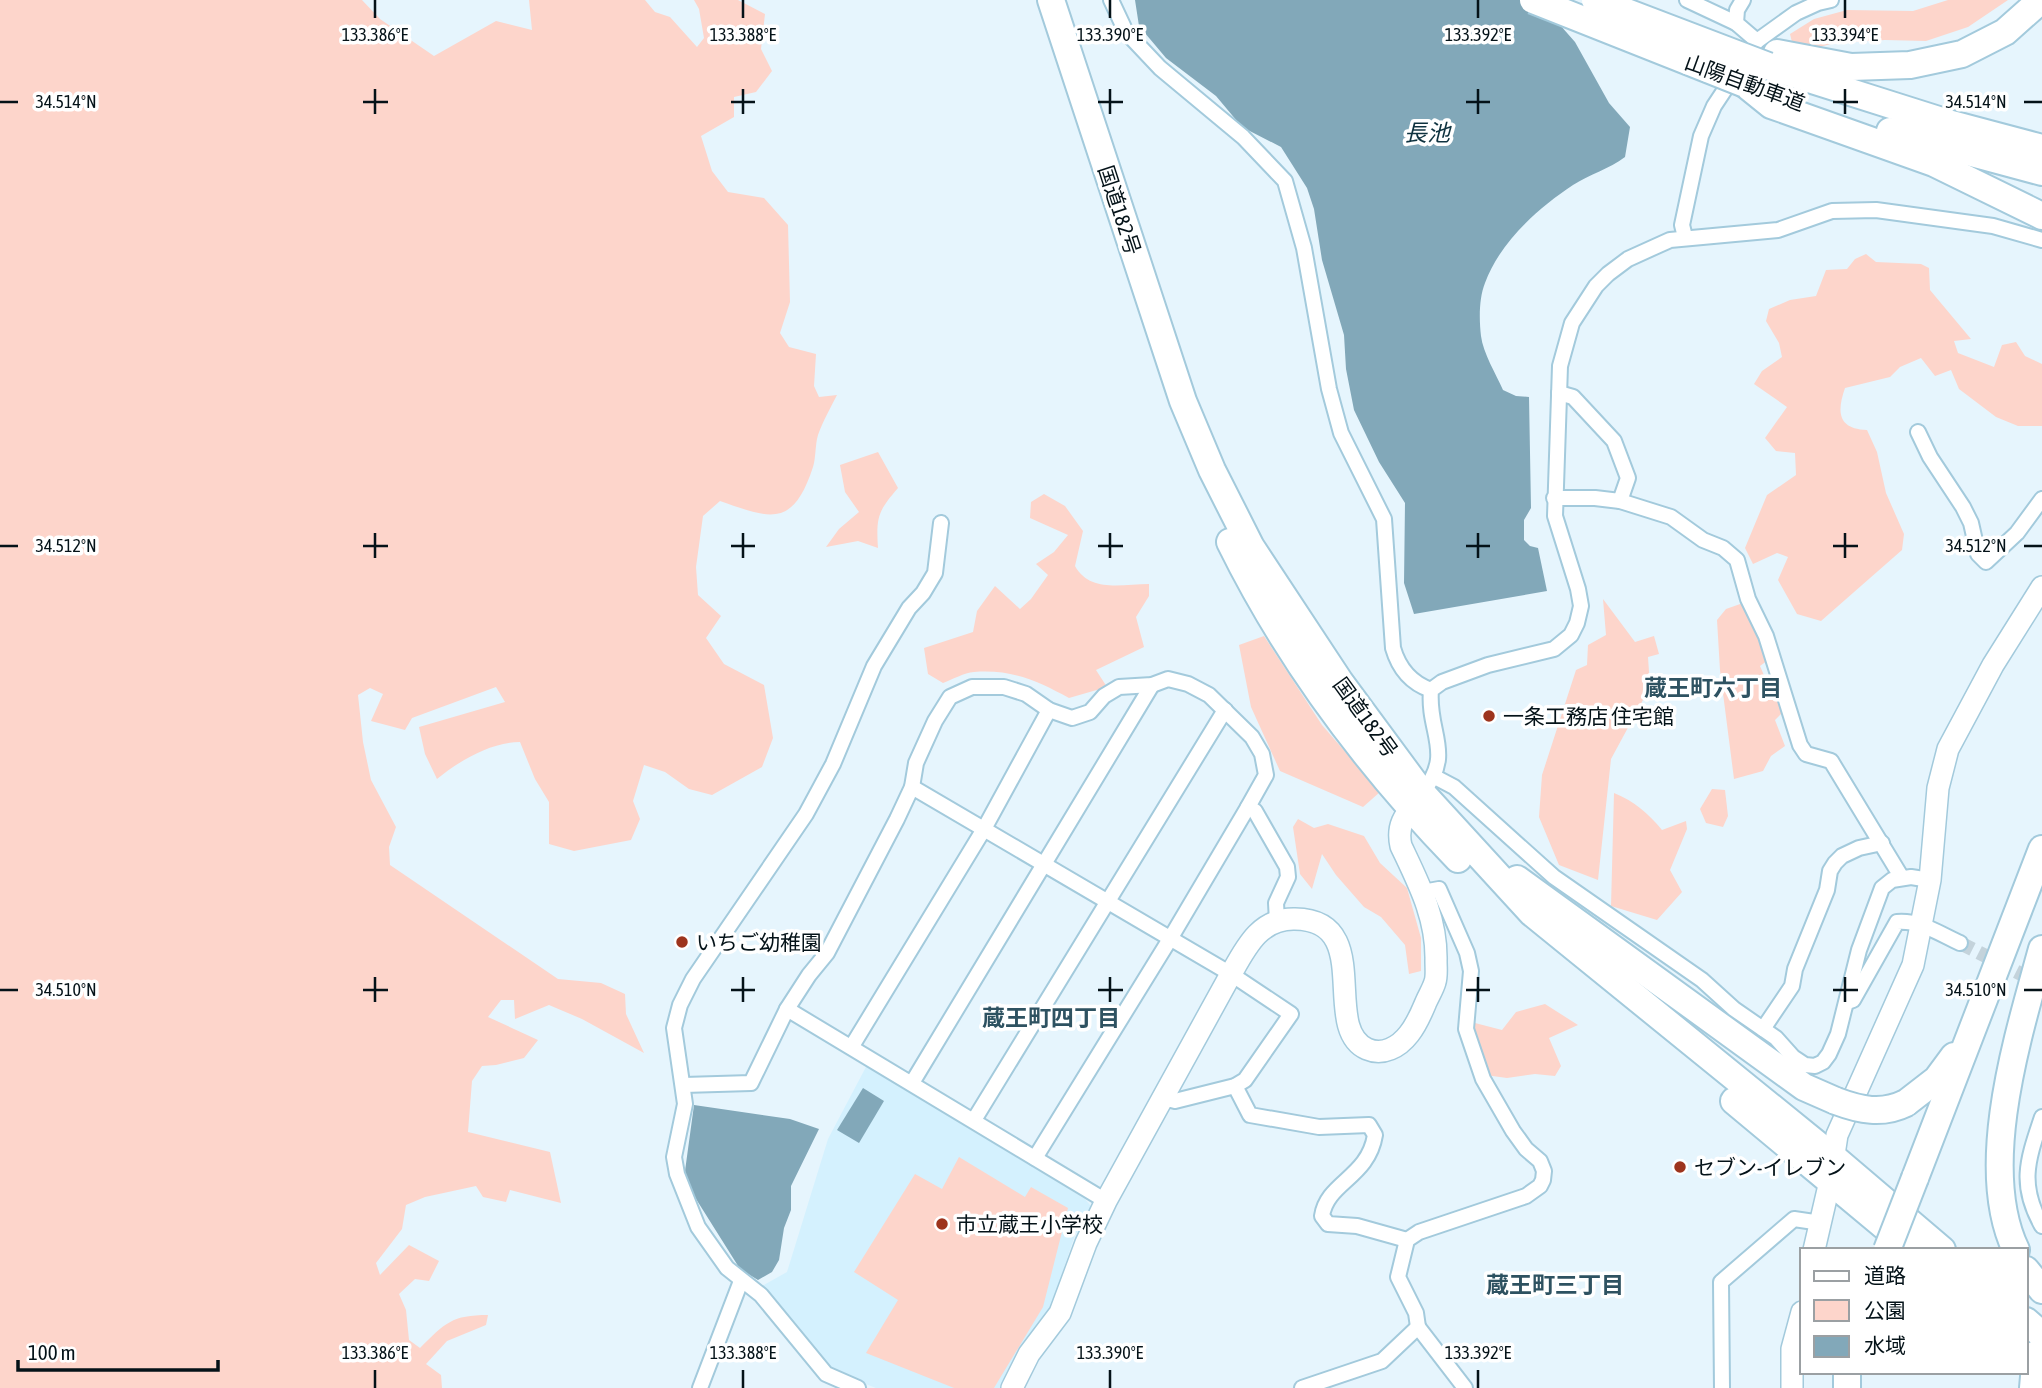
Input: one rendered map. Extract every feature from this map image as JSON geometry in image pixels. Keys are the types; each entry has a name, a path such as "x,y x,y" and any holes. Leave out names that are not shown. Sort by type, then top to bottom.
{"highway":[{"name":"国道182号","path":"1035,0 1167,407 1197,477 1237,556 1272,619 1323,696 1422,793 1532,913 1832,1169 1939,1248"},
{"name":"国道182号","path":"1051,0 1183,401 1212,470 1251,547 1290,609 1422,793"},
{"name":"山陽自動車道","path":"1533,0 1745,83 1865,123 2042,172"},
{"name":"山陽自動車道","path":"1595,0 1767,53 1935,119 2042,148"},
{"path":"1623,0 1767,53 1851,67 1910,65 1962,54 2005,32 2041,0"},
{"path":"1745,83 1771,105 1934,163 2042,216"},
{"path":"1422,793 1519,881 1804,1087 1863,1110 1895,1109 1906,1103 1937,1079 1952,1060 2042,826"},
{"path":"1902,1248 1920,1182 2042,849"},
{"path":"1888,1248 1920,1182 2042,900"},
{"path":"2015,1248 1999,1192 2002,1138 2013,1058 2042,949"},
{"name":"国道182号","path":"1832,1169 1911,1248"},
{"path":"2028,1272 2042,1290"},
{"path":"2028,1326 2037,1348 2033,1388"}],"street":[{"path":"1111,0 1126,32 1160,68 1243,136 1285,181 1304,248 1332,400 1341,433 1384,519 1393,648 1397,663 1416,685 1432,690"},
{"path":"1687,0 1736,23 1767,53"},
{"path":"1736,23 1737,10 1743,0"},
{"path":"1685,237 1682,225 1701,136 1714,106 1767,53 1796,13 1818,2 1831,0"},
{"path":"1012,1388 1029,1354 1060,1313 1086,1243 1106,1201 1251,939 1263,927 1292,918 1308,919 1323,927 1337,941 1343,959 1349,1029 1366,1048 1381,1051 1402,1043 1417,1024 1436,980 1437,946 1423,891 1398,835 1399,828 1422,793 1440,754 1430,703 1432,690 1442,682 1488,665 1554,649 1571,635 1577,623 1581,606 1555,516 1560,366 1572,323 1595,286 1628,259 1670,240 1778,230 1832,211 1876,210 1993,226 2042,240"},
{"path":"1559,393 1573,397 1614,441 1628,478 1620,501"},
{"path":"1918,432 1930,457 1963,507 1978,554 1986,562 2017,533 2042,499"},
{"path":"1554,498 1620,501 1671,517 1703,540 1723,548 1737,560 1748,598 1766,636 1800,745 1806,754 1831,761 1902,878"},
{"path":"858,1388 826,1374 761,1295 727,1268 698,1227 677,1174 674,1157 685,1104 674,1028 680,1005 693,979 806,814 833,764 874,666 908,608 923,593 935,573 941,523"},
{"path":"1815,1248 1837,1135 1913,965 1930,880 1938,788 1948,749 1993,665 2042,587"},
{"path":"684,1085 751,1083 787,1009 827,953 912,787 916,763 935,721 950,697 972,687 1003,687 1026,694 1049,710 1072,718 1090,712 1104,695 1119,687 1152,685 1168,679 1188,684 1209,695 1252,737 1262,754 1266,775 1170,939 1035,1158"},
{"path":"912,1083 1152,685"},
{"path":"852,1046 984,829 1049,710"},
{"path":"974,1120 1224,710"},
{"path":"912,787 1231,974 1291,1014 1245,1080 1235,1086 1175,1101 1163,1098"},
{"path":"1422,793 1454,787 1554,877 1702,980 1734,1009 1776,1038 1793,1057 1805,1065 1815,1066 1823,1062 1838,1034 1859,950 1882,888 1892,880 1902,878 1930,880"},
{"path":"1248,807 1255,811 1287,867 1288,877 1276,903 1277,922"},
{"path":"1763,1029 1792,986 1795,969 1835,863 1842,856 1859,848 1882,843"},
{"path":"1235,1086 1251,1115 1319,1127 1369,1125 1376,1135 1373,1150 1360,1170 1330,1196 1324,1205 1322,1216 1328,1224 1357,1226 1407,1240 1419,1233 1526,1196 1540,1186 1544,1171 1539,1161 1513,1131 1483,1079 1466,1029 1471,971 1468,953 1439,889 1423,891"},
{"path":"1845,1004 1853,1000 1897,922 1909,921 1961,943"},
{"path":"787,1009 1106,1201"},
{"path":"2042,1117 2028,1159 2027,1181 2037,1198 2042,1226"},
{"path":"1722,1388 1721,1282 1794,1219 1821,1223"},
{"path":"1407,1240 1398,1277 1416,1313 1418,1328 1465,1388"},
{"path":"700,1388 741,1281"},
{"path":"1793,1388 1792,1349 1800,1319"},
{"path":"1302,1388 1382,1361 1418,1328"}],"shaded area":[{"name":"市立蔵王小学校","path":"867,1065 1085,1199 1090,1205 1090,1213 1075,1235 1049,1312 1004,1388 876,1388 832,1371 762,1286 787,1272 828,1139"}],"green space":[{"path":"0,0 362,0 380,19 434,56 496,21 532,30 529,0 645,0 655,12 670,17 697,47 704,38 699,9 694,0 738,0 765,14 761,49 772,71 756,92 734,97 734,117 701,136 712,171 728,192 764,198 788,225 790,302 780,333 789,347 816,354 814,386 819,397 837,395 818,435 814,463 797,501 778,514 767,514 720,501 703,516 696,567 698,595 721,616 706,638 724,664 764,685 773,738 762,767 712,795 689,789 665,772 644,765 633,801 640,819 631,840 574,851 549,844 549,802 535,779 520,742 487,749 437,779 425,754 419,727 505,702 496,687 412,718 405,730 371,721 383,694 370,688 358,695 363,742 371,780 396,827 389,847 390,865 558,979 601,983 625,994 626,1014 644,1053 582,1019 549,1005 515,1019 514,1000 501,1000 488,1017 538,1040 524,1058 482,1066 472,1081 468,1132 550,1152 561,1203 510,1190 506,1202 483,1197 476,1186 425,1197 406,1205 402,1229 376,1263 380,1275 409,1245 439,1261 429,1281 415,1279 399,1294 406,1310 409,1340 420,1348 450,1322 488,1315 486,1325 447,1341 426,1364 441,1375 442,1388 0,1388"},
{"path":"1948,0 2008,0 1968,27 1926,41 1835,43 1811,49 1793,46 1790,34 1814,19 1847,10 1913,11"},
{"path":"1866,254 1876,262 1921,264 1929,268 1930,290 1971,339 1954,341 1958,353 1994,367 2002,345 2016,342 2025,356 2042,364 2042,426 2018,426 1996,417 1959,389 1951,370 1935,376 1921,358 1900,367 1890,377 1845,388 1841,404 1842,417 1850,426 1867,430 1877,452 1886,493 1904,534 1902,550 1821,621 1797,614 1778,580 1788,557 1777,553 1753,564 1745,548 1767,495 1796,475 1795,453 1776,451 1765,438 1787,407 1754,384 1762,371 1782,357 1779,343 1766,321 1769,309 1790,300 1816,296 1826,270 1847,269 1855,259"},
{"path":"878,452 898,488 880,515 877,529 878,548 858,541 826,547 839,529 859,512 845,492 840,465"},
{"path":"1044,494 1065,506 1083,531 1075,566 1081,575 1098,584 1149,584 1149,596 1136,617 1144,647 1096,670 1107,687 1069,698 1046,686 1001,672 970,673 943,683 928,674 924,648 973,632 977,611 995,586 1020,609 1031,599 1048,575 1036,564 1054,552 1068,535 1030,518 1031,502"},
{"path":"1603,599 1635,642 1654,636 1659,654 1648,657 1650,687 1611,759 1598,880 1559,865 1539,817 1542,775 1576,670 1587,665 1588,645 1606,635"},
{"path":"1743,603 1768,660 1760,666 1769,687 1775,690 1782,713 1775,720 1785,746 1771,756 1763,771 1734,779 1720,670 1717,620 1726,609"},
{"path":"1264,636 1322,725 1380,792 1363,807 1280,771 1251,707 1239,645"},
{"path":"1712,789 1725,790 1728,816 1723,827 1706,823 1700,809"},
{"path":"1614,793 1640,808 1662,830 1686,821 1687,829 1670,870 1682,892 1657,920 1611,906"},
{"path":"1298,819 1314,828 1328,824 1364,836 1380,863 1407,888 1421,938 1421,971 1409,974 1405,945 1381,917 1364,907 1322,854 1312,889 1300,874 1293,827"},
{"path":"1545,1004 1578,1025 1549,1038 1561,1066 1555,1076 1535,1074 1507,1078 1485,1075 1472,1043 1475,1023 1502,1030 1516,1012"},
{"path":"959,1157 1025,1197 1031,1187 1068,1208 1043,1307 994,1388 954,1388 866,1353 898,1300 854,1272 915,1174 942,1189"}],"water":[{"name":"長池","path":"1135,0 1538,0 1575,42 1609,103 1630,127 1625,157 1573,185 1522,227 1492,268 1483,289 1480,309 1482,343 1503,390 1516,396 1529,397 1531,508 1524,520 1524,540 1530,546 1538,548 1547,591 1414,614 1404,583 1405,503 1379,462 1354,410 1346,369 1344,335 1322,260 1314,209 1307,188 1281,147 1242,127 1216,96 1166,58 1139,26"},
{"path":"863,1088 884,1101 859,1143 837,1130"},
{"path":"694,1105 790,1119 819,1129 791,1186 791,1210 784,1228 779,1260 772,1272 758,1280 740,1269 691,1191 685,1171"}],"tunnel":[{"path":"1960,943 2037,982"}],"place":[{"name":"一条工務店 住宅館","path":"1489,716"},
{"name":"いちご幼稚園","path":"682,942"},
{"name":"セブン-イレブン","path":"1680,1167"},
{"name":"市立蔵王小学校","path":"942,1224"}],"district":[{"name":"蔵王町六丁目","path":"1713,688"},
{"name":"蔵王町四丁目","path":"1051,1018"},
{"name":"蔵王町三丁目","path":"1555,1285"}]}
